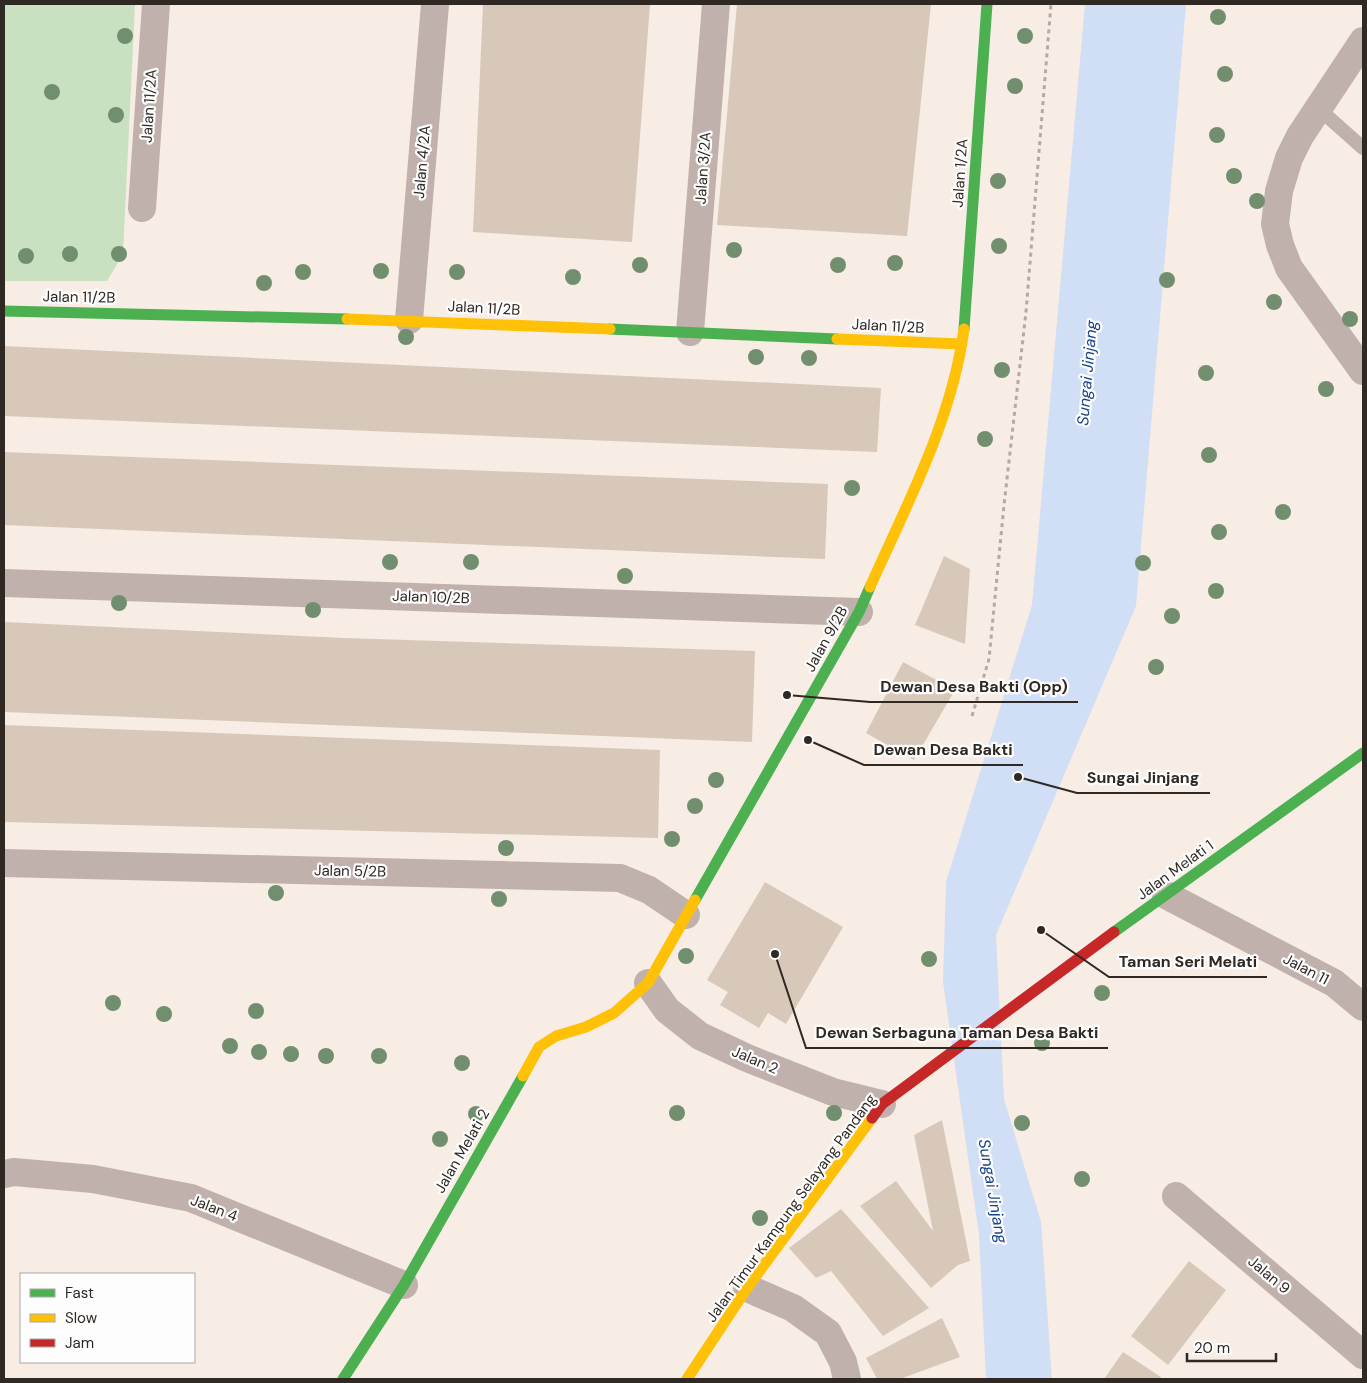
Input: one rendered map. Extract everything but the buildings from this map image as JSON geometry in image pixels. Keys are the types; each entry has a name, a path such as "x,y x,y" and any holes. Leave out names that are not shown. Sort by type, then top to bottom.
{"street":[{"name":"Jalan 11/2A","path":"142,208 156,4"},
{"name":"Jalan 4/2A","path":"409,320 435,4"},
{"name":"Jalan 3/2A","path":"690,332 716,4"},
{"name":"Jalan 1/2A","path":"962,344 968,289 987,4"},
{"path":"1363,40 1300,136 1288,158 1275,224 1289,268 1363,371"},
{"name":"Jalan 11/2B","path":"4,310 409,320 962,344"},
{"name":"Jalan 9/2B","path":"648,983 859,612 943,418 962,344"},
{"name":"Jalan 10/2B","path":"4,583 859,612"},
{"name":"Jalan Melati 1","path":"1005,1012 1363,753"},
{"name":"Jalan 5/2B","path":"4,863 620,878 649,890 686,915"},
{"name":"Jalan 11","path":"1166,895 1334,983 1363,1006"},
{"name":"Jalan 2","path":"648,983 668,1010 700,1036 746,1058 834,1092 882,1104"},
{"name":"Jalan Melati 2","path":"343,1379 404,1285 539,1047 556,1036 586,1027 614,1013 648,983"},
{"name":"Jalan Timur Kampung Selayang Pandang","path":"687,1379 747,1288 882,1104 1005,1012"},
{"name":"Jalan 4","path":"9,1173 93,1179 191,1198 404,1285"},
{"name":"Jalan 9","path":"1176,1196 1363,1355"},
{"path":"747,1288 793,1308 828,1334 843,1362 847,1379"}],"lane":[{"path":"1318,108 1363,148"}],"path":[{"path":"972,716 989,659 1026,312 1051,4"}],"green space":[{"path":"4,4 135,4 123,254 107,281 4,281"}],"water":[{"path":"1085,4 1186,4 1136,606 996,935 1004,1099 1041,1222 1052,1379 986,1379 979,1234 943,982 946,882 1032,605"}],"traffic: fast":[{"path":"964,329 987,4"},
{"path":"4,311 347,319"},
{"path":"610,329 837,339"},
{"path":"695,900 859,612 870,587"},
{"path":"1114,932 1363,753"},
{"path":"343,1379 404,1285 523,1076"}],"traffic: slow":[{"path":"347,319 610,329"},
{"path":"870,587 913,493 939,429 958,363 964,329"},
{"path":"837,339 962,344"},
{"path":"523,1076 539,1047 556,1036 586,1027 614,1013 648,983 695,900"},
{"path":"687,1379 747,1288 872,1118"}],"traffic: jam":[{"path":"872,1118 882,1104 1114,932"}],"place":[{"name":"Dewan Desa Bakti (Opp)","path":"787,695"},
{"name":"Dewan Desa Bakti","path":"808,740"},
{"name":"Sungai Jinjang","path":"1018,777"},
{"name":"Taman Seri Melati","path":"1041,930"},
{"name":"Dewan Serbaguna Taman Desa Bakti","path":"775,954"}]}
